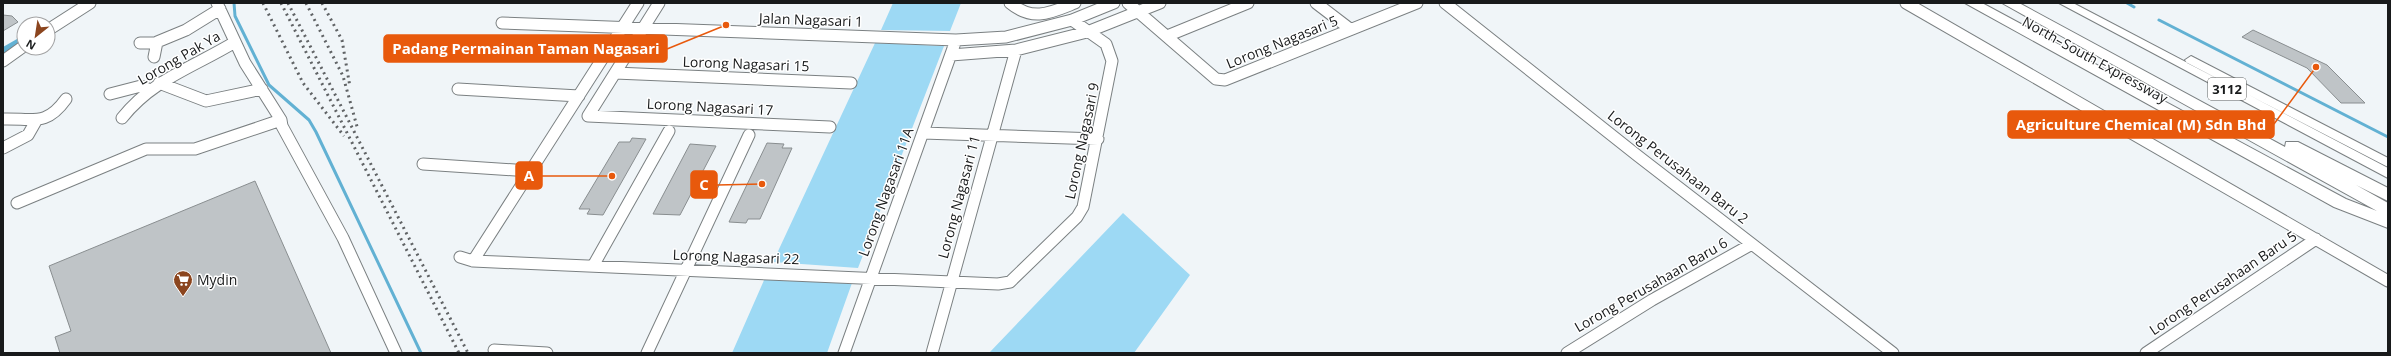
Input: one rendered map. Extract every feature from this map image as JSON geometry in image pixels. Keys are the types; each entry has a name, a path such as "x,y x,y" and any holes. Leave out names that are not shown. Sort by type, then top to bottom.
{"highway":[{"path":"1972,3 2340,203 2388,222"},
{"name":"North–South Expressway","path":"1991,3 2388,222"},
{"name":"North–South Expressway","path":"2008,3 2388,210"},
{"path":"2051,26 2088,41 2388,195"}],"main road":[{"name":"3112","path":"2065,3 2121,28 2388,163"},
{"name":"3112","path":"2083,3 2121,28 2388,174"}],"street":[{"path":"56,25 90,3"},
{"path":"473,261 638,3"},
{"path":"615,73 659,3"},
{"path":"1010,3 1019,12 1042,16 1075,3"},
{"name":"Jalan Nagasari 1","path":"502,23 956,40 1006,37 1072,20 1114,3"},
{"path":"1128,3 1167,36 1248,3"},
{"path":"951,55 1016,50 1087,32 1160,3"},
{"path":"1316,3 1350,29"},
{"name":"Lorong Nagasari 5","path":"1167,36 1216,79 1225,80 1417,3"},
{"name":"Lorong Perusahaan Baru 2","path":"1445,3 1893,353"},
{"path":"1906,3 2388,281"},
{"path":"140,43 156,44 186,30 218,6 245,63 281,120 282,126 308,170 353,258 396,353"},
{"name":"Lorong Nagasari 9","path":"1010,282 1077,217 1083,207 1098,139 1112,61 1106,44 1072,20"},
{"name":"Lorong Nagasari 11A","path":"844,353 956,40"},
{"name":"Lorong Pak Ya","path":"122,118 131,105 148,89 221,51 235,42"},
{"path":"154,56 156,44"},
{"name":"Lorong Nagasari 11","path":"932,353 991,135 1016,50"},
{"path":"3,61 16,52"},
{"name":"Lorong Nagasari 15","path":"615,73 851,83"},
{"name":"Lorong Nagasari 17","path":"615,73 588,116 830,126"},
{"path":"159,83 206,101 262,89"},
{"path":"110,94 141,86 148,89"},
{"path":"458,89 579,96"},
{"path":"36,122 57,113 66,99"},
{"path":"3,119 30,118 36,122"},
{"path":"17,203 146,149 153,148 181,152 195,149 281,120"},
{"path":"3,148 14,145 26,137 36,127 36,122"},
{"path":"593,266 669,131"},
{"path":"923,133 1098,139"},
{"path":"647,353 749,135"},
{"path":"423,164 530,171"},
{"name":"Lorong Perusahaan Baru 5","path":"2146,353 2316,239"},
{"name":"Lorong Perusahaan Baru 6","path":"1567,353 1652,300 1752,244"},
{"name":"Lorong Nagasari 22","path":"460,257 473,261 998,284 1010,282"},
{"path":"494,350 547,353"}],"shaded area":[{"path":"893,3 961,3 950,31 881,30"},
{"path":"875,43 944,46 858,268 773,262"},
{"path":"1123,213 1190,275 1134,353 989,353"},
{"path":"765,278 852,283 827,353 732,353"}],"building":[{"path":"3,15 12,16 16,20 16,23 3,31"},
{"path":"2253,30 2327,65 2365,103 2341,103 2307,68 2242,37"},
{"path":"632,138 646,139 603,215 587,214 590,209 579,209 619,142 630,142"},
{"path":"767,143 784,144 782,148 792,148 760,219 748,219 746,223 729,222"},
{"path":"690,144 716,146 680,215 653,214"},
{"name":"Mydin","path":"255,181 331,353 60,353 55,337 71,331 49,266"}],"waterway":[{"path":"234,3 235,16 269,85 309,120 316,132 421,353"},
{"path":"2127,3 2134,7"},
{"path":"2159,20 2388,137"},
{"path":"3,54 16,45"}],"railway":[{"path":"263,3 303,83 344,136"},
{"path":"281,3 459,353"},
{"path":"288,3 468,353"},
{"path":"306,3 343,76 358,130"},
{"path":"322,3 342,40 350,87"}],"place":[{"name":"Padang Permainan Taman Nagasari","path":"726,25"},
{"name":"Agriculture Chemical (M) Sdn Bhd","path":"2316,67"},
{"name":"A","path":"612,176"},
{"name":"C","path":"762,184"},
{"name":"Mydin","path":"183,297"}]}
